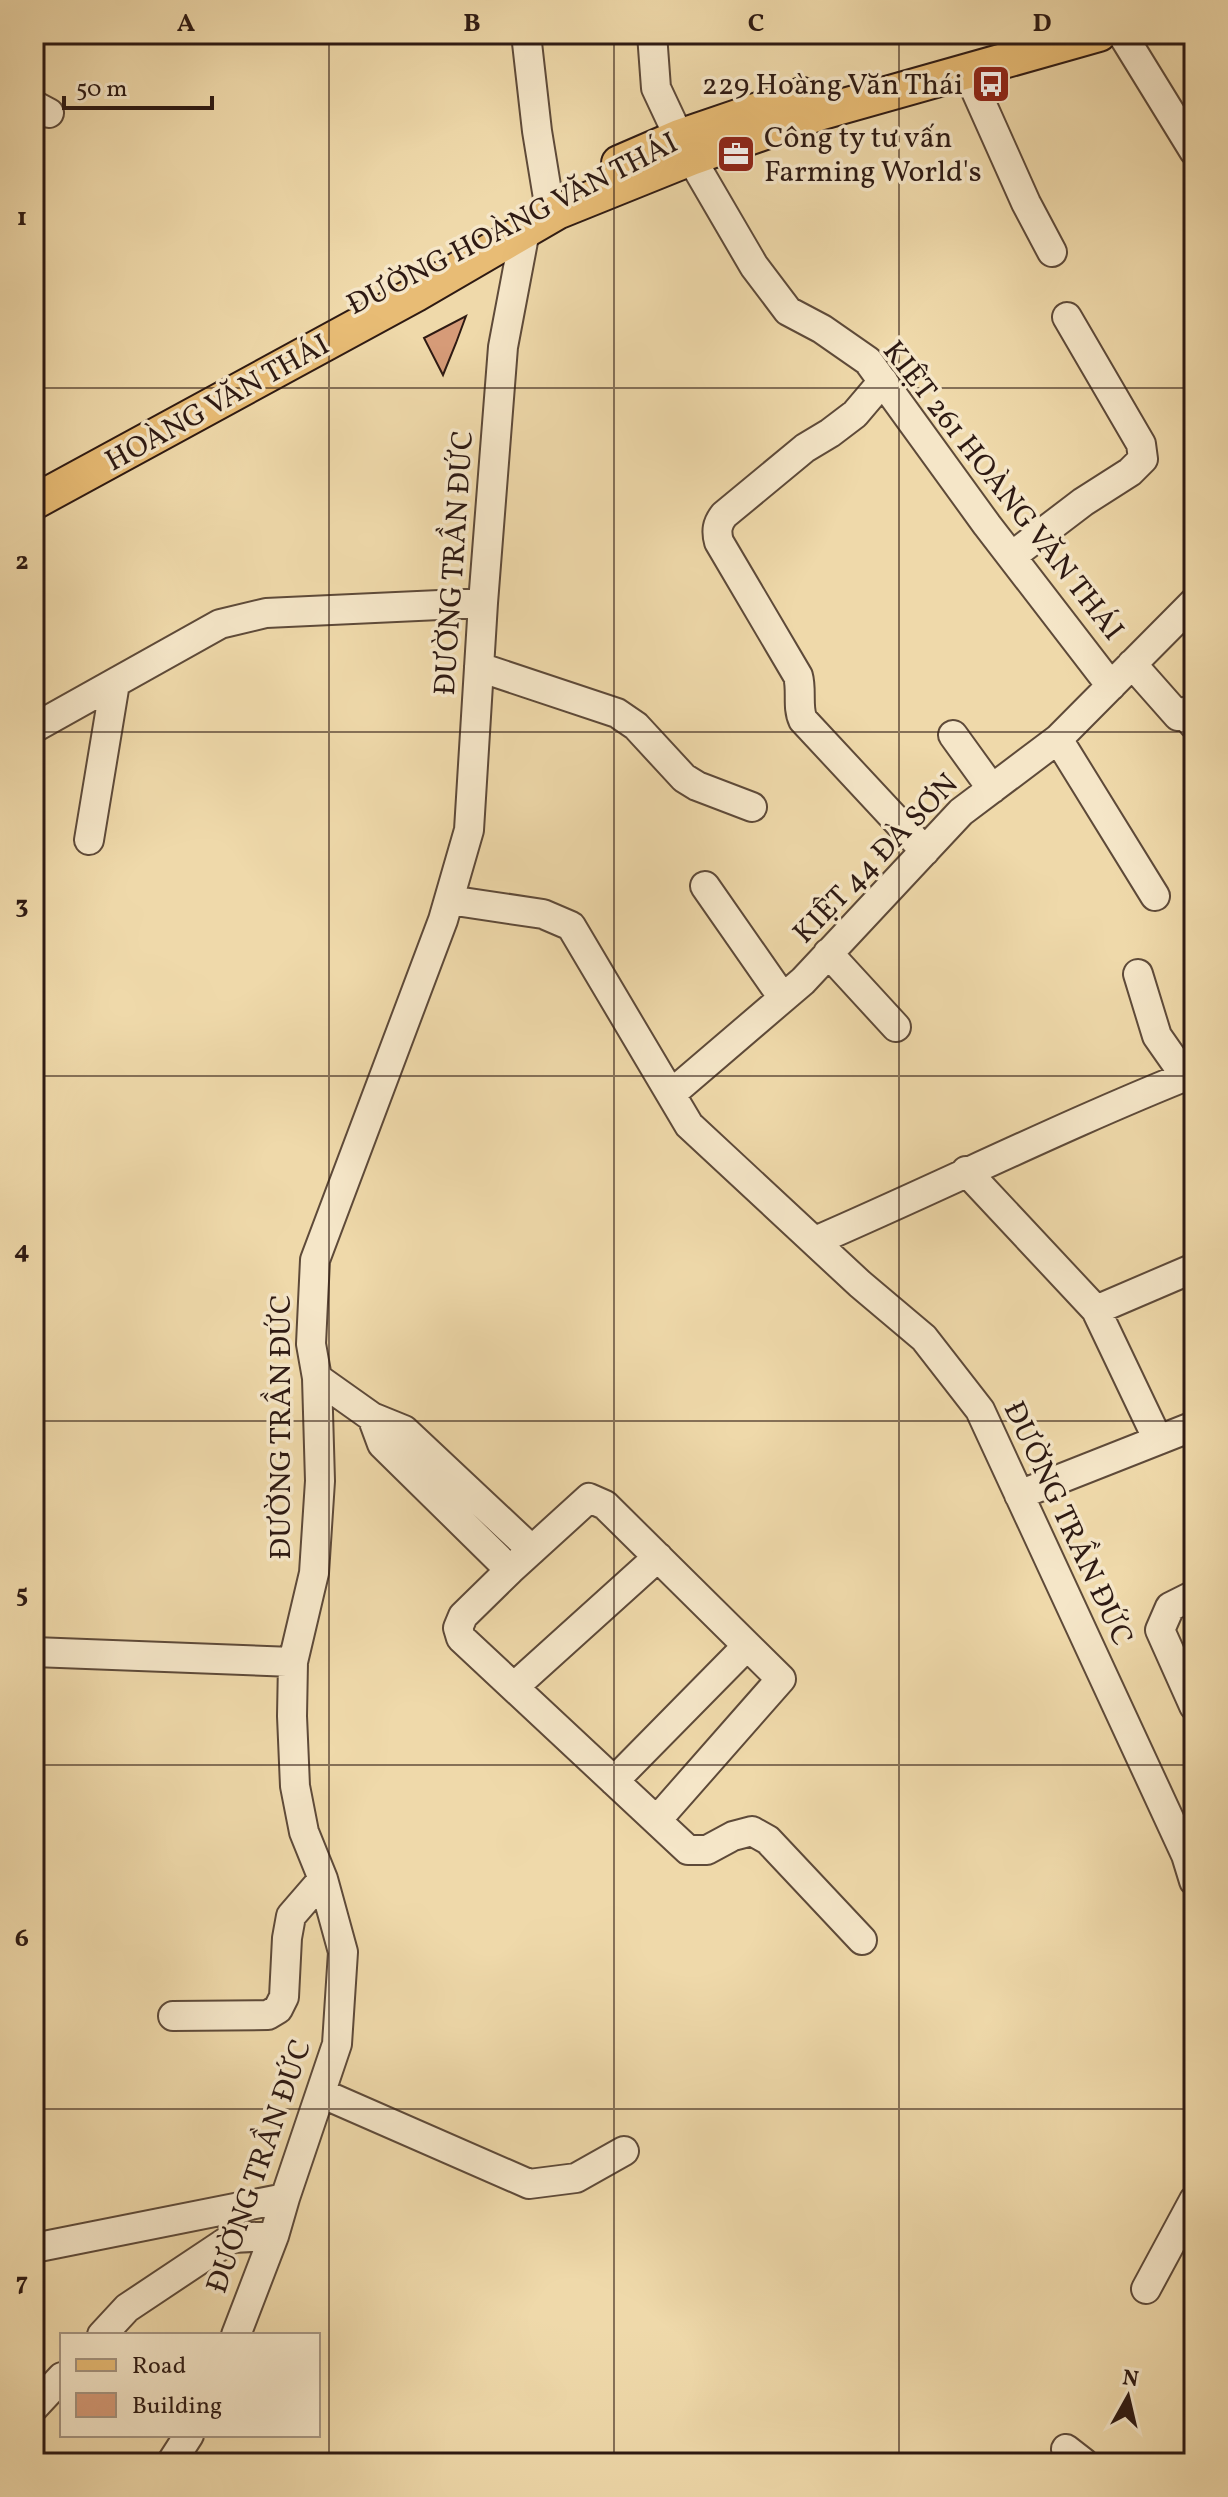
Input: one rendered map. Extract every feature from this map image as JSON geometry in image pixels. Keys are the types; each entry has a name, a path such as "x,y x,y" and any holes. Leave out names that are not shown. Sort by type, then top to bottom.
{"main road":[{"name":"ĐƯỜNG HOÀNG VĂN THÁI","path":"34,476 521,222 557,212 786,100 1018,34"},
{"name":"ĐƯỜNG HOÀNG VĂN THÁI","path":"521,222 548,198 685,148 1099,34"},
{"name":"HOÀNG VĂN THÁI","path":"34,502 416,294 521,222"}],"street":[{"path":"526,34 548,198"},
{"name":"KIỆT 261 HOÀNG VĂN THÁI","path":"652,34 656,88 685,148 754,266 788,311 822,329 868,361 1111,686"},
{"path":"1122,34 1194,151"},
{"path":"967,71 1026,203 1052,252"},
{"name":"ĐƯỜNG TRẦN ĐỨC","path":"237,2333 274,2236 337,2044 343,1952 323,1879 304,1832 295,1786 293,1662 314,1573 320,1481 317,1378 311,1344 315,1260 449,900 469,830 503,347 521,222"},
{"path":"1012,556 1083,502 1130,472 1143,459 1141,444 1067,317"},
{"path":"883,381 855,414 770,476 724,515 717,528 719,542 798,676 803,720 925,851"},
{"name":"KIỆT 44 ĐÀ SƠN","path":"671,1094 803,981 961,812 1058,739 1194,602"},
{"path":"37,718 115,683 220,624 266,613 483,603"},
{"path":"1132,664 1178,716 1183,712 1194,725"},
{"path":"479,667 617,713 636,726 684,778 752,807"},
{"path":"89,840 115,683"},
{"path":"953,735 992,789"},
{"path":"1058,739 1155,896"},
{"path":"705,886 783,998"},
{"name":"ĐƯỜNG TRẦN ĐỨC","path":"449,900 543,914 571,926 689,1125 924,1338 980,1410 1186,1855 1194,1881"},
{"path":"828,953 896,1027"},
{"path":"815,1241 1189,1074 1157,1036 1138,974"},
{"path":"966,1171 1096,1310 1158,1440"},
{"path":"1096,1310 1194,1268"},
{"path":"317,1378 372,1417 404,1430 532,1550"},
{"path":"372,1417 382,1444 510,1570"},
{"path":"1019,1495 1194,1426"},
{"path":"657,1820 781,1679 605,1505 589,1498 463,1616 458,1628 461,1638 688,1850 707,1850 733,1836 752,1831 768,1840 862,1940"},
{"path":"514,1687 658,1557"},
{"path":"1194,1595 1170,1607 1160,1630 1194,1706"},
{"path":"614,1781 747,1646"},
{"path":"34,1652 293,1662"},
{"path":"173,2016 268,2015 278,2009 284,1997 291,1916 323,1879"},
{"path":"321,2093 529,2184 576,2178 624,2151"},
{"path":"34,2248 285,2198"},
{"path":"1146,2289 1194,2200"},
{"path":"104,2333 127,2308 232,2238 274,2236"},
{"path":"34,2407 60,2379"},
{"path":"171,2463 188,2437"}],"building":[{"path":"466,316 456,343 443,375 424,338"}],"place":[{"name":"229 Hoàng Văn Thái","path":"991,84"},
{"name":"Công ty tư vấn Farming World's","path":"736,154"}]}
